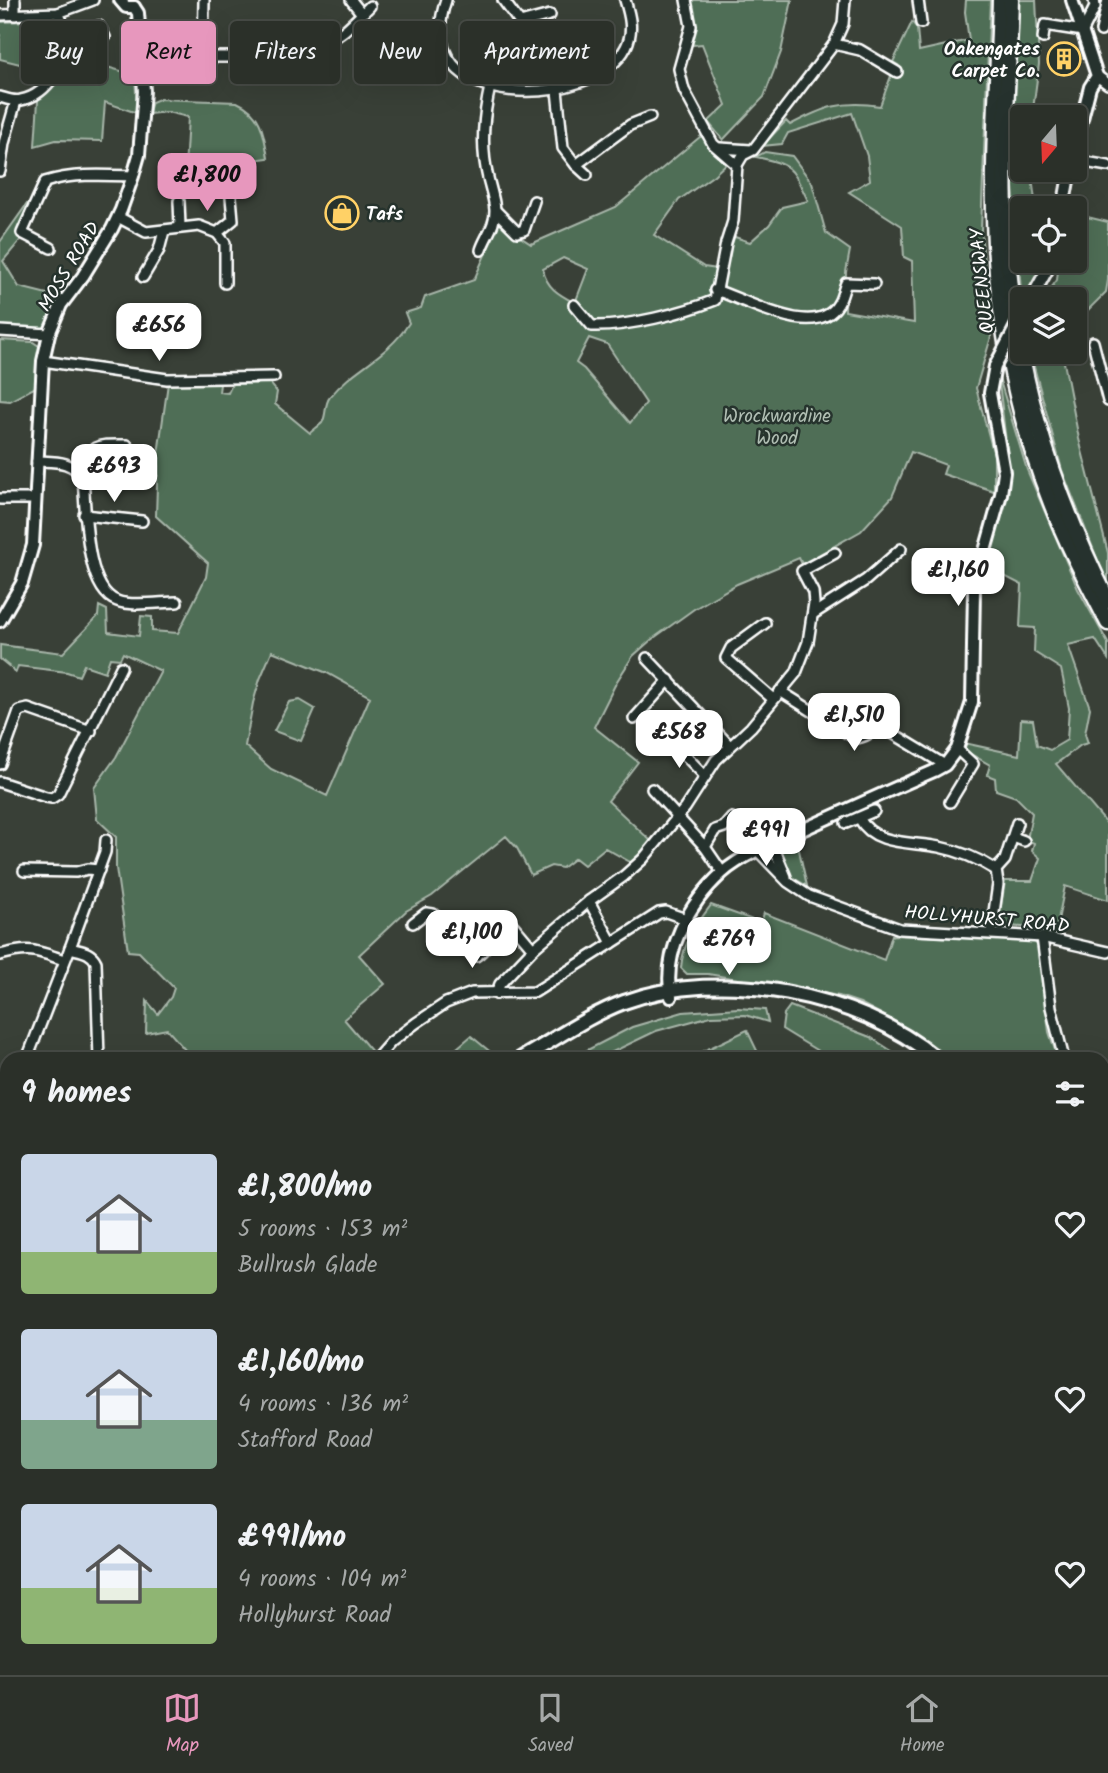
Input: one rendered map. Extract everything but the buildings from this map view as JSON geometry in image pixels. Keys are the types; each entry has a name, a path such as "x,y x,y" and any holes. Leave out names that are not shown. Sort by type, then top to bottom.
{"highway":[{"name":"QUEENSWAY","path":"1000,0 993,154 995,246 1004,332 1019,399 1050,502 1108,623"},
{"name":"QUEENSWAY","path":"1011,0 1006,227 1017,342 1030,399 1062,500 1108,601"}],"main road":[{"path":"531,1052 569,1029 622,1003 705,988 746,988 814,998 858,1011 880,1021 928,1052"},
{"path":"542,1052 603,1018 670,994 742,994 808,1003 873,1023 918,1052"}],"street":[{"path":"15,0 15,15"},
{"path":"0,15 58,13 93,0"},
{"path":"120,0 126,7 137,3"},
{"path":"204,0 203,57 288,57 292,44 297,40 328,40 338,37 370,6"},
{"path":"351,0 362,14"},
{"path":"446,0 442,12 442,39 447,60 467,79 490,87 524,91 557,90 598,74 616,61 631,34 631,19 625,0"},
{"path":"503,0 520,23 550,15"},
{"path":"687,0 691,26 679,69 684,90 718,147 737,165"},
{"path":"574,304 592,326 612,327 699,307 715,300 715,290 733,221 737,165 743,155 753,150 834,44 843,24 845,0"},
{"path":"918,0 921,23"},
{"path":"1072,0 1097,76 1108,84"},
{"path":"1101,31 1108,0"},
{"name":"MOSS ROAD","path":"0,621 12,603 29,564 33,545 43,361 49,334 61,305 83,276 118,218 139,155 144,91 137,3"},
{"path":"1083,31 1095,4 1105,11"},
{"path":"58,13 62,21"},
{"path":"1043,38 1045,25 1083,31"},
{"path":"834,44 860,50 897,72"},
{"path":"1085,105 1090,87 1097,76"},
{"path":"0,97 16,101 30,98 46,84"},
{"path":"481,250 490,233 496,211 485,166 485,109 490,87"},
{"path":"557,90 564,148 587,175"},
{"path":"0,171 4,142 16,101"},
{"path":"576,165 630,125 650,117"},
{"path":"718,147 753,150"},
{"path":"1087,162 1108,166"},
{"path":"51,248 22,233 45,182 55,178 133,176"},
{"path":"217,233 233,220 231,197"},
{"path":"179,201 180,227"},
{"path":"496,211 517,232 524,230 534,201"},
{"path":"118,218 146,232 200,226 217,233 225,243 225,283"},
{"path":"143,277 159,250 164,231"},
{"path":"715,290 782,316 812,319 829,313 838,305 846,284 874,284"},
{"path":"0,331 49,334"},
{"path":"670,994 670,962 686,919 694,904 722,872 772,843 945,765 957,750 972,702 974,590 1001,494 1004,472 990,393 995,366 1010,338"},
{"path":"1093,342 1108,401"},
{"path":"43,361 167,379 274,377"},
{"path":"224,378 224,390"},
{"path":"78,470 89,451 99,444 127,445"},
{"path":"37,461 69,463 83,478 88,544 97,577 109,597 119,603 177,602"},
{"path":"0,499 34,499"},
{"path":"84,516 142,521"},
{"path":"496,993 500,984 534,950 589,901 633,869 677,818 716,760 751,727 796,673 803,660 813,614 813,592 802,570 835,553"},
{"path":"813,614 866,580 899,554"},
{"path":"765,623 731,648 726,658 774,699"},
{"path":"647,658 730,746"},
{"path":"0,782 52,798 58,794 121,667"},
{"path":"634,719 669,680"},
{"path":"780,691 855,738 868,736 879,728 884,728 945,765"},
{"path":"0,764 19,711 28,709 91,731"},
{"path":"674,744 705,776"},
{"path":"950,802 973,764 957,750"},
{"path":"652,789 705,847 722,872"},
{"path":"846,823 874,811"},
{"path":"705,847 715,830 724,827 732,818"},
{"path":"859,818 863,825 874,833 900,843 942,847 985,862 996,870 998,884 991,933"},
{"path":"996,870 1005,860 1017,823"},
{"path":"1013,837 1024,841"},
{"path":"30,1052 99,870 106,840"},
{"path":"772,843 788,882"},
{"name":"HOLLYHURST ROAD","path":"758,851 788,882 809,896 900,929 1042,937 1108,952"},
{"path":"24,871 99,870"},
{"path":"589,901 612,943"},
{"path":"382,1052 391,1042 440,1006 468,994 535,992 659,913 666,912 686,919"},
{"path":"413,923 426,914 433,914 460,946 476,956 485,950 505,925 512,924 534,950"},
{"path":"1042,937 1051,1007 1062,1052"},
{"path":"70,948 87,952 96,962 99,1052"},
{"path":"0,955 36,949 64,960"}],"green space":[{"path":"691,0 792,0 781,52 764,97 723,140 708,122 726,105 702,44 692,45 696,26"},
{"name":"Wrockwardine Wood","path":"966,0 990,0 981,230 991,337 976,388 994,455 994,491 943,474 946,465 911,452 892,497 861,531 802,564 799,558 737,584 694,609 633,656 594,727 638,762 608,801 651,841 632,863 605,848 584,865 575,858 562,868 551,866 531,875 517,848 506,836 432,896 406,911 359,955 385,984 344,1019 372,1052 184,1052 186,1051 167,1029 146,1033 147,1001 158,1014 171,997 174,988 139,952 128,951 116,868 116,837 97,819 94,788 116,757 161,671 123,653 120,659 110,658 105,672 84,665 79,676 18,666 16,672 0,659 0,645 63,653 98,616 99,606 107,610 108,632 139,636 141,616 152,617 152,631 178,633 206,577 208,563 156,516 158,454 168,383 220,384 219,392 228,393 232,384 270,383 277,392 275,404 310,433 322,423 328,400 339,387 381,354 400,335 409,323 405,313 421,308 425,297 474,280 499,223 531,244 616,207 701,136 728,162 679,200 654,235 704,267 724,270 732,236 750,242 769,225 782,207 808,201 790,169 777,162 756,157 765,152 792,156 812,183 826,233 850,250 846,272 845,311 914,323 912,261 904,257 902,226 849,192 870,180 867,156 852,113 788,133 782,144 762,146 786,121 790,125 834,106 880,106 898,65 893,62 912,22 917,28 919,51 969,40","holes":["563,258 588,269 575,303 554,290 543,269","589,338 607,344 646,403 630,423 576,363","272,651 327,673 370,697 327,796 271,769 245,746 253,703"]},
{"path":"1017,0 1036,0 1039,64 1034,105 1014,105"},
{"path":"21,21 21,64 0,59 0,22"},
{"path":"107,67 121,71 121,84 135,84 137,113 105,102 102,141 56,140 35,146 38,101 35,84 107,84"},
{"path":"159,99 237,102 257,118 268,158 185,169 188,117 167,112 148,114 152,102"},
{"path":"1013,182 1033,182 1034,196 1014,196"},
{"path":"27,204 31,205 17,234 23,237 3,261 19,287 55,296 45,329 0,327 0,242"},
{"path":"1087,217 1108,222 1106,292 1087,311 1087,287 1052,287 1058,273 1087,273"},
{"path":"1020,273 1037,273 1032,287 1021,287"},
{"path":"0,340 33,342 39,346 36,387 10,401 0,400"},
{"path":"1033,364 1064,364 1079,439 1108,553 1108,586 1062,470"},
{"path":"998,374 1027,470 1078,589 1108,643 1108,659 1095,639 1068,645 1090,708 1085,734 1088,743 1081,745 1056,764 1108,825 1108,900 1065,886 1056,930 998,925 1005,881 1032,881 1040,858 1032,851 1034,843 1027,840 1032,813 1016,797 996,790 995,778 987,775 990,765 962,749 964,743 1019,755 1021,719 1033,720 1037,745 1050,750 1067,740 1069,708 1061,669 1034,652 1035,628 1020,627 1022,585 985,566 1006,498 1009,468"},
{"path":"300,700 315,709 301,741 274,731 289,702"},
{"path":"797,841 807,886 792,877 779,848"},
{"path":"711,905 761,923 764,913 884,960 892,935 1034,941 1039,948 1049,1032 1056,1052 941,1052 898,1023 860,1003 839,996 708,974 687,974 681,968 684,950 695,927"},
{"path":"790,1006 870,1037 893,1052 820,1052 782,1029 784,1014"},
{"path":"738,1008 765,1010 768,1022 745,1015 711,1016 656,1031 612,1052 584,1052 632,1027 683,1012"},
{"path":"747,1030 758,1052 701,1052"},
{"path":"471,1036 490,1052 452,1052"}],"place":[{"name":"Oakengates Carpet Co.","path":"1064,59"},
{"name":"Tafs","path":"342,213"}]}
